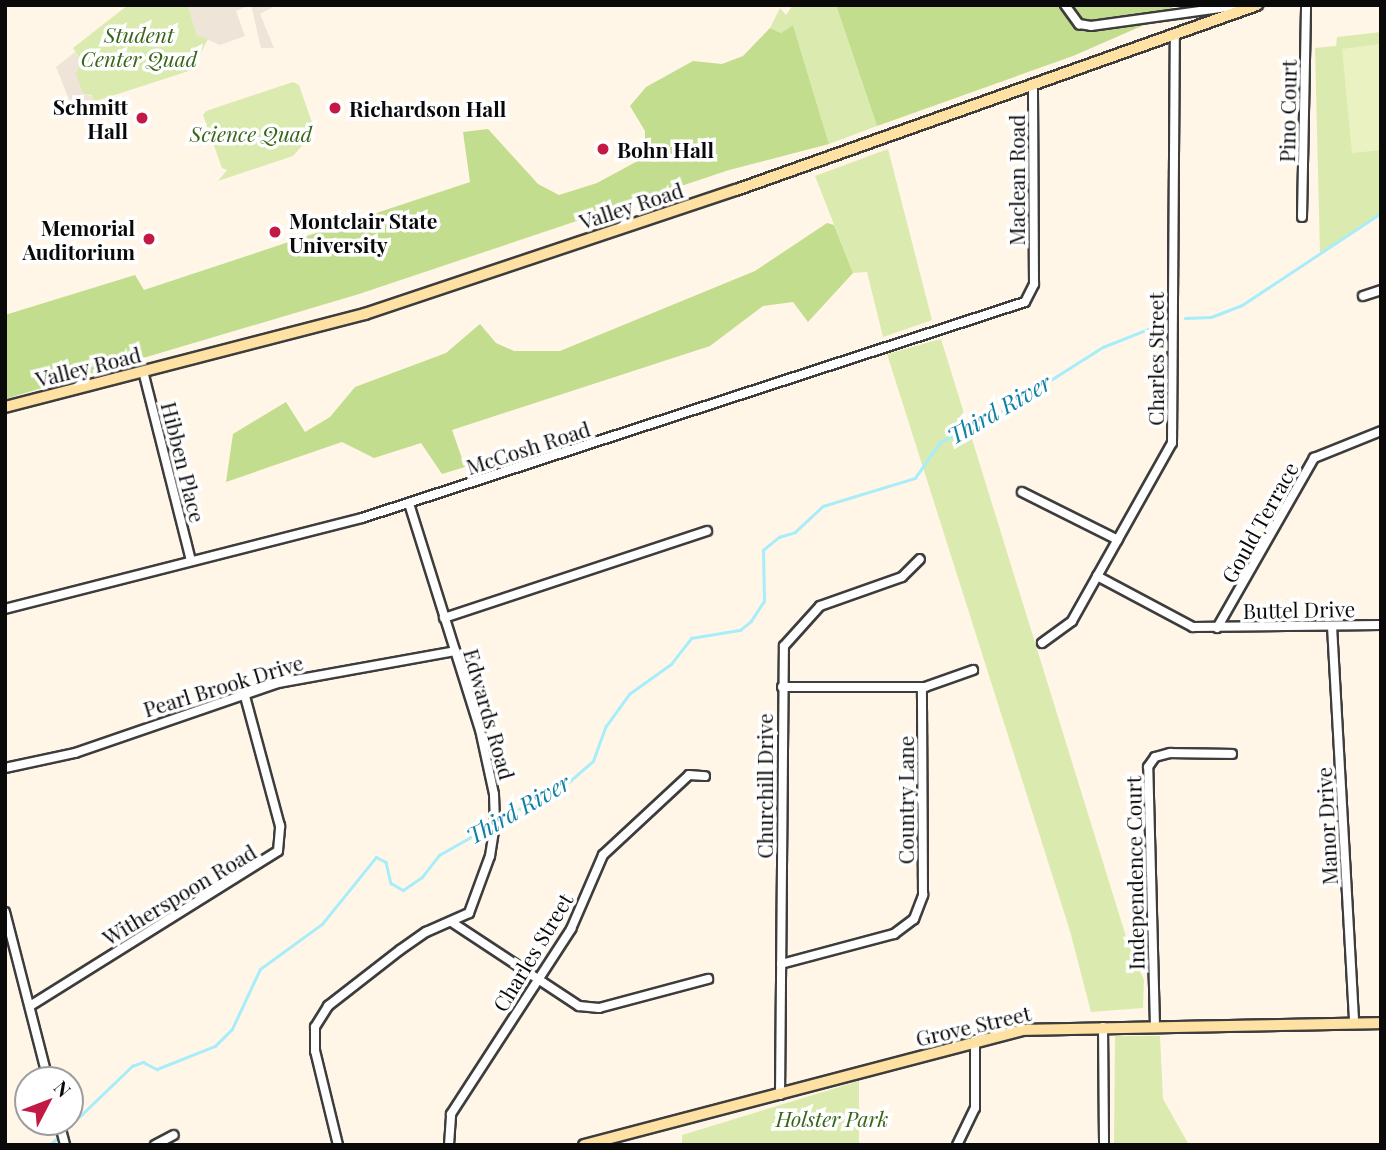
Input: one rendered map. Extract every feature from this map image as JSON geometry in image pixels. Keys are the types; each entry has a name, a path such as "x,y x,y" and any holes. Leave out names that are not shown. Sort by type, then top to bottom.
{"main road":[{"name":"Valley Road","path":"5,407 365,314 1033,85 1257,5"},
{"name":"Grove Street","path":"584,1145 780,1095 975,1040 1023,1030 1381,1023"}],"street":[{"path":"1065,5 1079,24 1091,26 1242,5"},
{"name":"Pino Court","path":"1302,217 1306,5"},
{"name":"Charles Street","path":"1042,643 1072,621 1172,443 1175,35"},
{"name":"Maclean Road","path":"1033,85 1034,274"},
{"name":"McCosh Road","path":"5,609 409,503 1025,302 1032,290 1034,274"},
{"path":"1363,296 1381,290"},
{"name":"Hibben Place","path":"143,371 191,561"},
{"name":"Gould Terrace","path":"1217,628 1314,458 1381,431"},
{"path":"1022,492 1118,540"},
{"name":"Edwards Road","path":"338,1145 315,1052 317,1022 328,1006 400,950 426,932 453,923 469,913 479,894 490,856 495,810 488,761 409,503"},
{"path":"444,618 707,531"},
{"name":"Churchill Drive","path":"780,1095 784,646 803,621 828,602 902,577 920,559"},
{"name":"Buttel Drive","path":"1097,576 1181,622 1217,628 1381,625"},
{"name":"Manor Drive","path":"1332,626 1354,1023"},
{"name":"Pearl Brook Drive","path":"5,768 75,753 244,693 336,670 454,652"},
{"path":"782,687 922,687 973,670"},
{"name":"Country Lane","path":"781,964 894,934 918,911 923,895 922,687"},
{"name":"Witherspoon Road","path":"30,1006 278,851 280,826 244,693"},
{"name":"Independence Court","path":"1155,1026 1148,767 1155,757 1170,753 1232,754"},
{"name":"Charles Street","path":"449,1145 451,1114 571,929 603,855 689,775 705,776"},
{"path":"5,912 45,1066"},
{"path":"453,923 572,1003 593,1008 708,979"},
{"path":"1103,1027 1104,1145"},
{"path":"957,1145 975,1108 975,1040"},
{"path":"155,1145 174,1135"}],"green space":[{"name":"Student Center Quad","path":"128,5 188,5 197,35 208,39 192,70 93,102 92,95 83,94 75,74 80,59 73,48"},
{"path":"793,5 836,5 877,126 829,144 793,25 781,33 770,28 780,8 786,15"},
{"path":"836,5 1174,5 1167,15 1073,56 877,126"},
{"path":"793,25 829,144 729,170 359,294 5,399 5,315 135,275 144,290 470,182 463,132 488,129 538,184 559,195 597,183 645,157 645,131 630,106 646,87 693,61 722,64 743,56 770,28 781,33"},
{"path":"1381,32 1381,213 1320,254 1315,48 1336,46 1337,37"},
{"path":"1381,44 1381,150 1352,153 1342,49"},
{"name":"Science Quad","path":"293,82 299,85 315,131 293,156 218,181 227,170 222,168 203,115 206,111"},
{"path":"888,149 932,320 883,337 867,272 853,273 815,176"},
{"path":"827,223 834,225 853,273 808,322 793,302 763,306 710,346 452,430 465,467 442,474 421,443 374,458 342,442 226,482 233,434 286,402 305,432 330,417 355,387 446,353 480,324 496,343 514,351 560,351 755,271"},
{"path":"941,339 1128,943 1144,980 1143,1008 1091,1012 1070,931 887,354"},
{"path":"1115,1036 1160,1036 1163,1099 1189,1145 1114,1145"},
{"name":"Holster Park","path":"859,1081 859,1145 682,1145 682,1135"}],"shaded area":[{"path":"188,5 251,5 236,11 245,36 220,45 197,35"},
{"path":"251,5 277,5 260,14 274,48 261,48"},
{"path":"75,52 82,61 76,74 83,94 92,96 93,105 74,112 56,67"}],"waterway":[{"name":"Third River","path":"1185,318 1211,317 1242,305 1381,213"},
{"name":"Third River","path":"498,821 570,781 593,761 606,726 629,694 671,664 691,638 740,630 751,621 764,601 763,550 779,537 795,532 823,506 915,478 940,442 989,419 1103,347 1161,324"},
{"name":"Third River","path":"50,1145 132,1066 143,1062 157,1069 215,1046 232,1029 260,969 322,924 376,857 386,862 391,883 403,890 422,877 439,855 492,825"}],"place":[{"name":"Richardson Hall","path":"335,108"},
{"name":"Schmitt Hall","path":"142,118"},
{"name":"Bohn Hall","path":"603,149"},
{"name":"Montclair State University","path":"275,232"},
{"name":"Memorial Auditorium","path":"149,239"}]}
